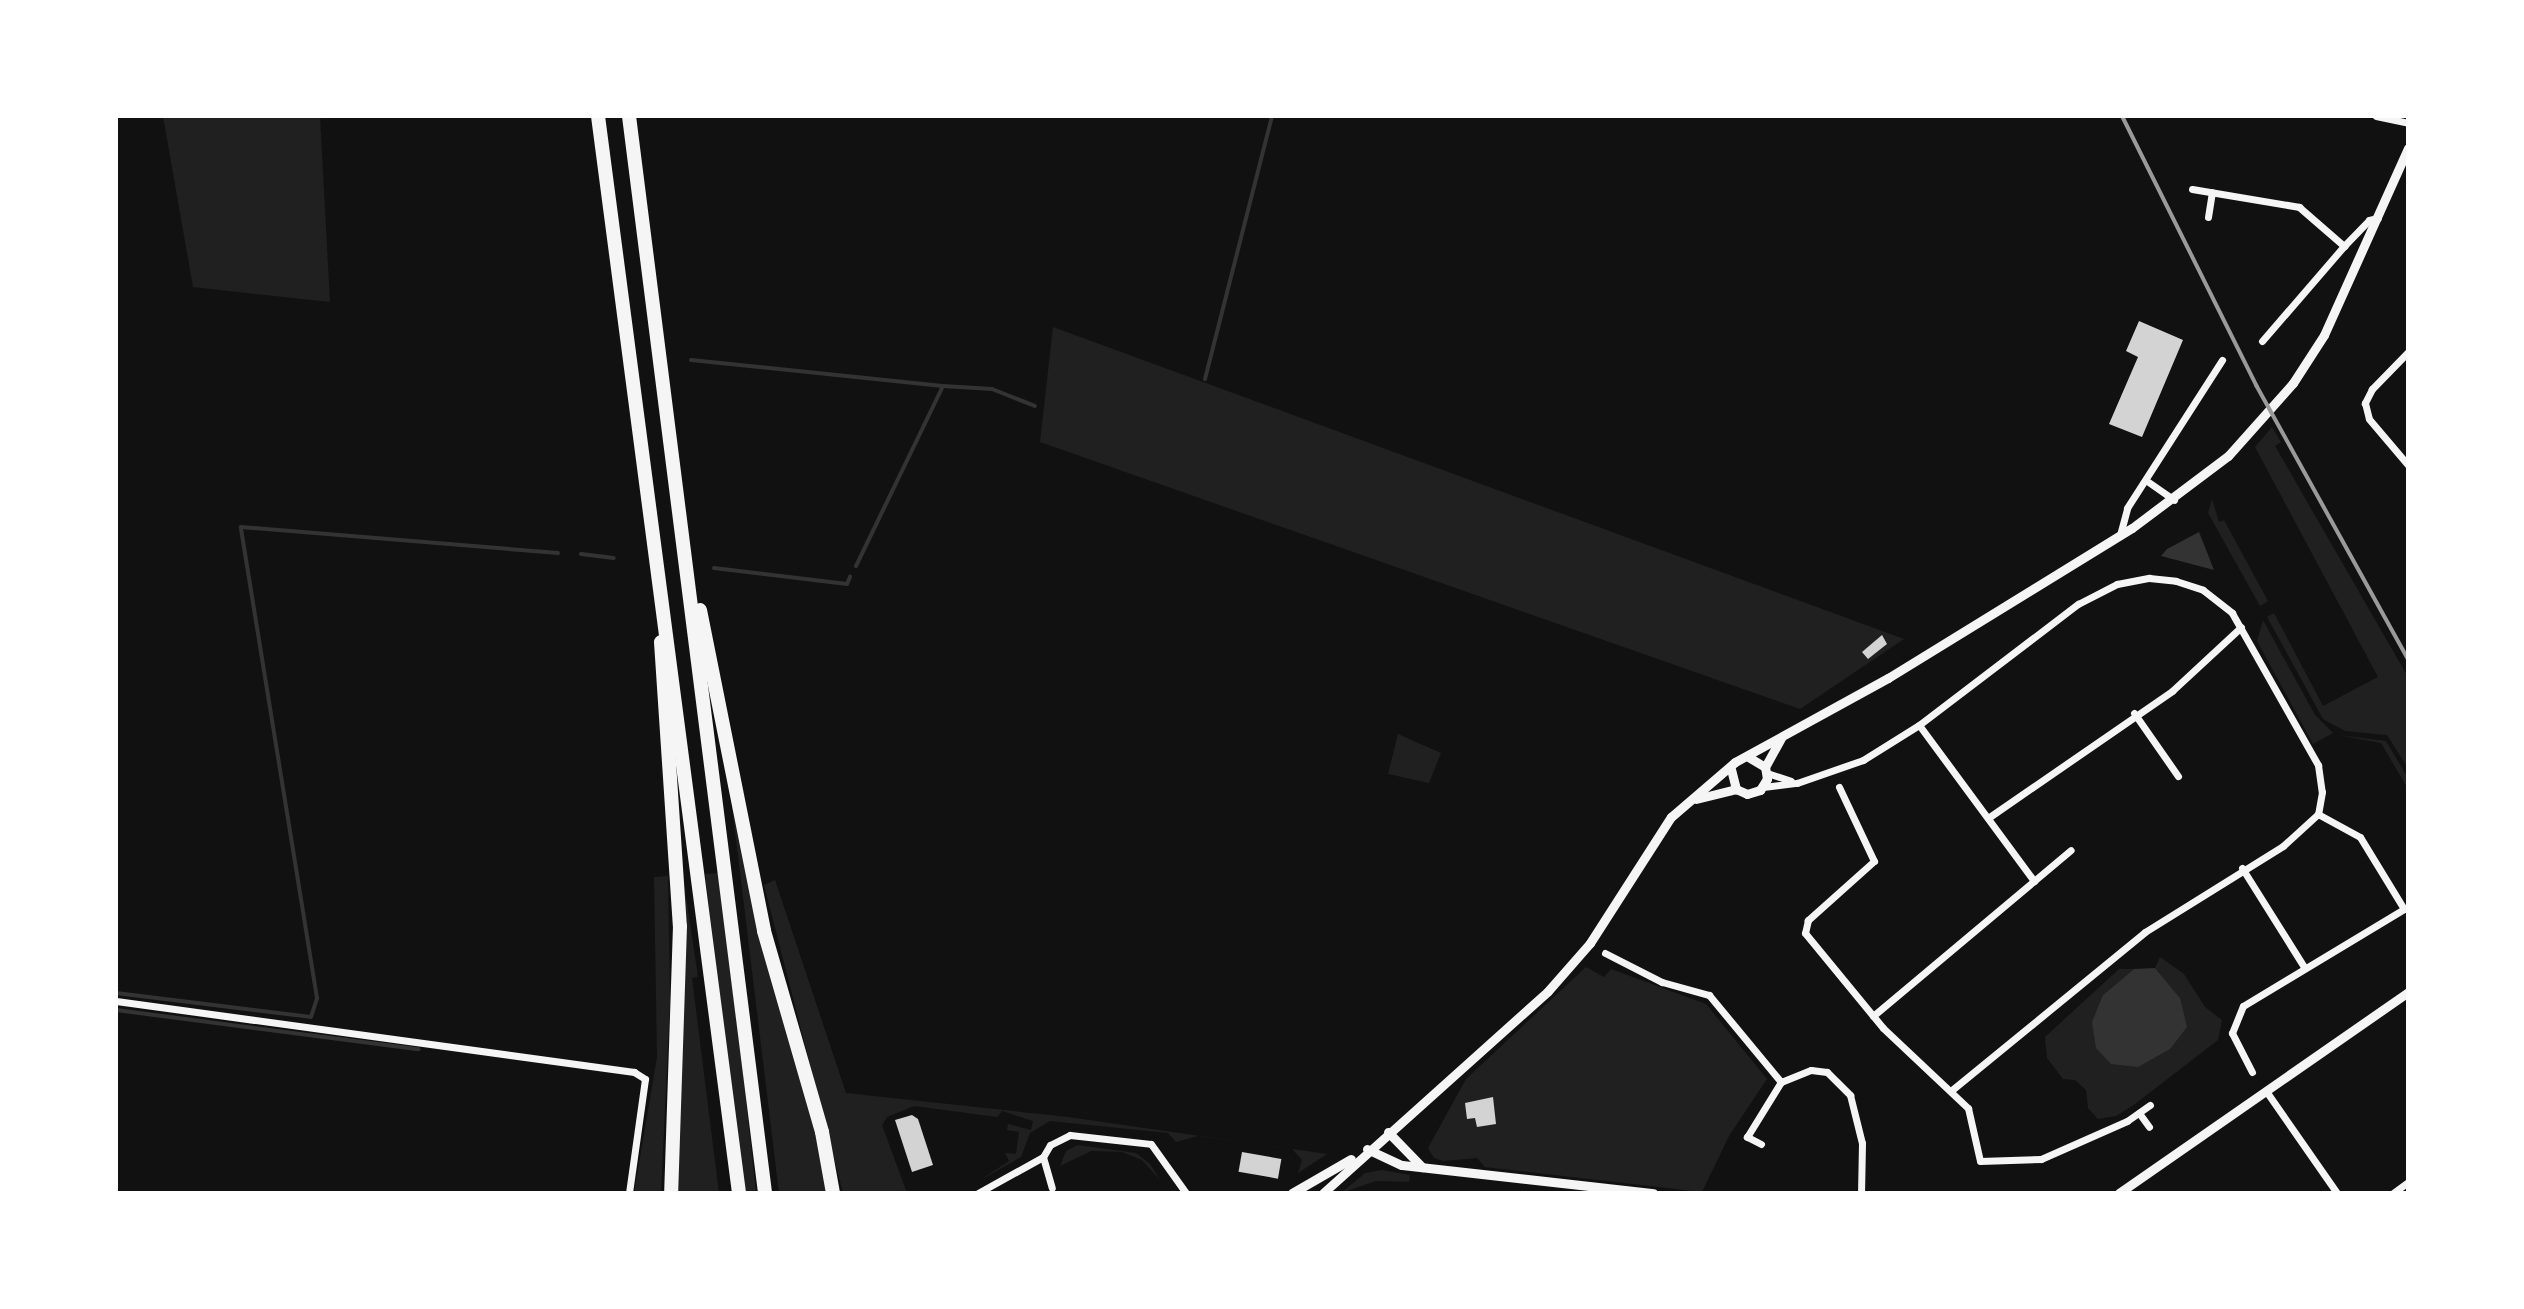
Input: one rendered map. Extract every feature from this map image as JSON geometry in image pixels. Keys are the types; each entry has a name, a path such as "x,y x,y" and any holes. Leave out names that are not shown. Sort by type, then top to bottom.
{"highway":[{"path":"598,116 739,1193"},
{"path":"629,116 765,1193"},
{"path":"676,484 764,931 822,1132 833,1193"},
{"path":"660,578 680,926 671,1193"}],"street":[{"path":"2376,116 2408,123"},
{"path":"1323,1193 1364,1152 1505,1031 1575,962 1671,817 1747,756 2174,500 2247,437 2293,383 2341,302 2408,148"},
{"path":"2192,189 2299,207 2344,246"},
{"path":"2208,217 2212,192"},
{"path":"2262,341 2344,246 2369,220 2378,218"},
{"path":"2408,352 2372,389 2365,403 2369,419 2408,465"},
{"path":"2120,535 2127,508 2222,360"},
{"path":"2147,481 2174,500"},
{"path":"1692,800 1736,789 1747,794 1763,787 1797,783 1863,760 1919,725 2078,604 2117,584 2149,578 2190,585 2223,604 2241,627 2318,765 2322,792 2318,814 2283,846 2242,868 2145,932 1953,1089"},
{"path":"1988,818 2051,777 2134,713 2172,691 2241,627"},
{"path":"2134,713 2178,776"},
{"path":"1919,725 2034,881"},
{"path":"1763,787 1766,770 1781,738"},
{"path":"1747,756 1766,770 1797,783"},
{"path":"1731,769 1736,789"},
{"path":"1839,787 1874,861 1804,929 1900,1046 1953,1089 1968,1108 1980,1161 2002,1164 2041,1159 2150,1105"},
{"path":"2252,1072 2236,1047 2233,1026 2243,1006 2404,909 2360,837 2318,814"},
{"path":"1873,1016 2071,850"},
{"path":"2242,868 2304,967"},
{"path":"1605,953 1662,982 1709,995 1781,1082"},
{"path":"2119,1193 2408,992"},
{"path":"116,1001 634,1072 645,1079 629,1193"},
{"path":"2225,1053 2236,1047"},
{"path":"1761,1144 1747,1137 1781,1082 1819,1070 1844,1084 1862,1143 1861,1193"},
{"path":"2266,1091 2337,1193"},
{"path":"2139,1113 2149,1127"},
{"path":"1388,1132 1422,1167"},
{"path":"978,1193 1043,1157 1050,1145 1070,1135 1142,1141 1163,1157 1184,1192"},
{"path":"1292,1193 1364,1152 1422,1167 1653,1193"},
{"path":"1043,1157 1052,1188"},
{"path":"1312,1193 1338,1177"},
{"path":"2393,1193 2408,1182"}],"shaded area":[{"path":"163,116 320,116 330,302 193,287"},
{"path":"1053,327 1904,639 1800,709 1040,442"},
{"path":"2272,427 2281,442 2275,446 2408,677 2408,768 2387,735 2345,731 2323,719 2267,617 2274,613 2323,706 2378,677 2255,447"},
{"path":"2212,499 2219,522 2224,520 2268,601 2260,606 2208,513"},
{"path":"2199,532 2214,570 2161,556 2167,549"},
{"path":"2263,620 2315,715 2333,733 2313,744 2257,641"},
{"path":"1398,734 1441,753 1429,783 1388,774"},
{"path":"2338,735 2386,741 2408,778 2408,789 2381,743"},
{"path":"731,798 820,1153 829,1193 779,1193"},
{"path":"718,873 756,1193 744,1193 705,874"},
{"path":"668,876 670,1003 661,1193 634,1193 657,1057 654,877"},
{"path":"683,876 698,977 692,978 719,1193 676,1193"},
{"path":"775,880 846,1093 1068,1117 1292,1149 1198,1136 1176,1142 1168,1133 1050,1121 1030,1133 1021,1157 979,1181 1009,1161 1005,1153 1016,1154 1019,1132 1007,1130 1008,1124 1031,1130 1033,1121 1002,1111 997,1117 914,1106 887,1117 882,1125 907,1193 843,1193 764,885"},
{"path":"2160,957 2184,974 2205,1007 2222,1020 2218,1040 2135,1104 2116,1116 2098,1119 2088,1108 2086,1090 2075,1080 2063,1079 2047,1058 2045,1037 2119,969 2134,969 2103,995 2180,998 2155,968"},
{"path":"1586,967 1604,977 1611,969 1706,1004 1767,1079 1729,1136 1702,1192 1485,1167 1477,1158 1443,1161 1434,1158 1428,1148 1466,1079"},
{"path":"2155,968 2180,998 2187,1027 2170,1049 2138,1067 2111,1064 2096,1048 2092,1022 2103,995 2134,969"},
{"path":"1078,1145 1136,1153 1150,1164 1160,1180 1142,1160 1122,1152 1091,1151 1060,1166 1066,1151"},
{"path":"1292,1149 1327,1154 1298,1173 1302,1160"},
{"path":"1382,1170 1410,1175 1409,1182 1376,1181 1341,1193 1365,1173"}],"building":[{"path":"2139,321 2183,340 2142,437 2109,424 2138,357 2126,351"},
{"path":"1882,635 1887,644 1868,659 1862,652"},
{"path":"1493,1097 1496,1124 1477,1127 1475,1118 1467,1119 1465,1103"},
{"path":"912,1115 918,1119 933,1165 912,1172 895,1120"},
{"path":"1242,1152 1281,1159 1278,1179 1239,1172"}],"waterway":[{"path":"1205,379 1272,116"},
{"path":"691,360 943,386 856,566"},
{"path":"943,386 992,389 1035,406"},
{"path":"116,993 311,1017 317,998 241,527 558,553"},
{"path":"581,554 614,558"},
{"path":"714,568 847,584 850,577"},
{"path":"116,1010 418,1049"}],"railway":[{"path":"2122,116 2256,385 2408,659"}]}
